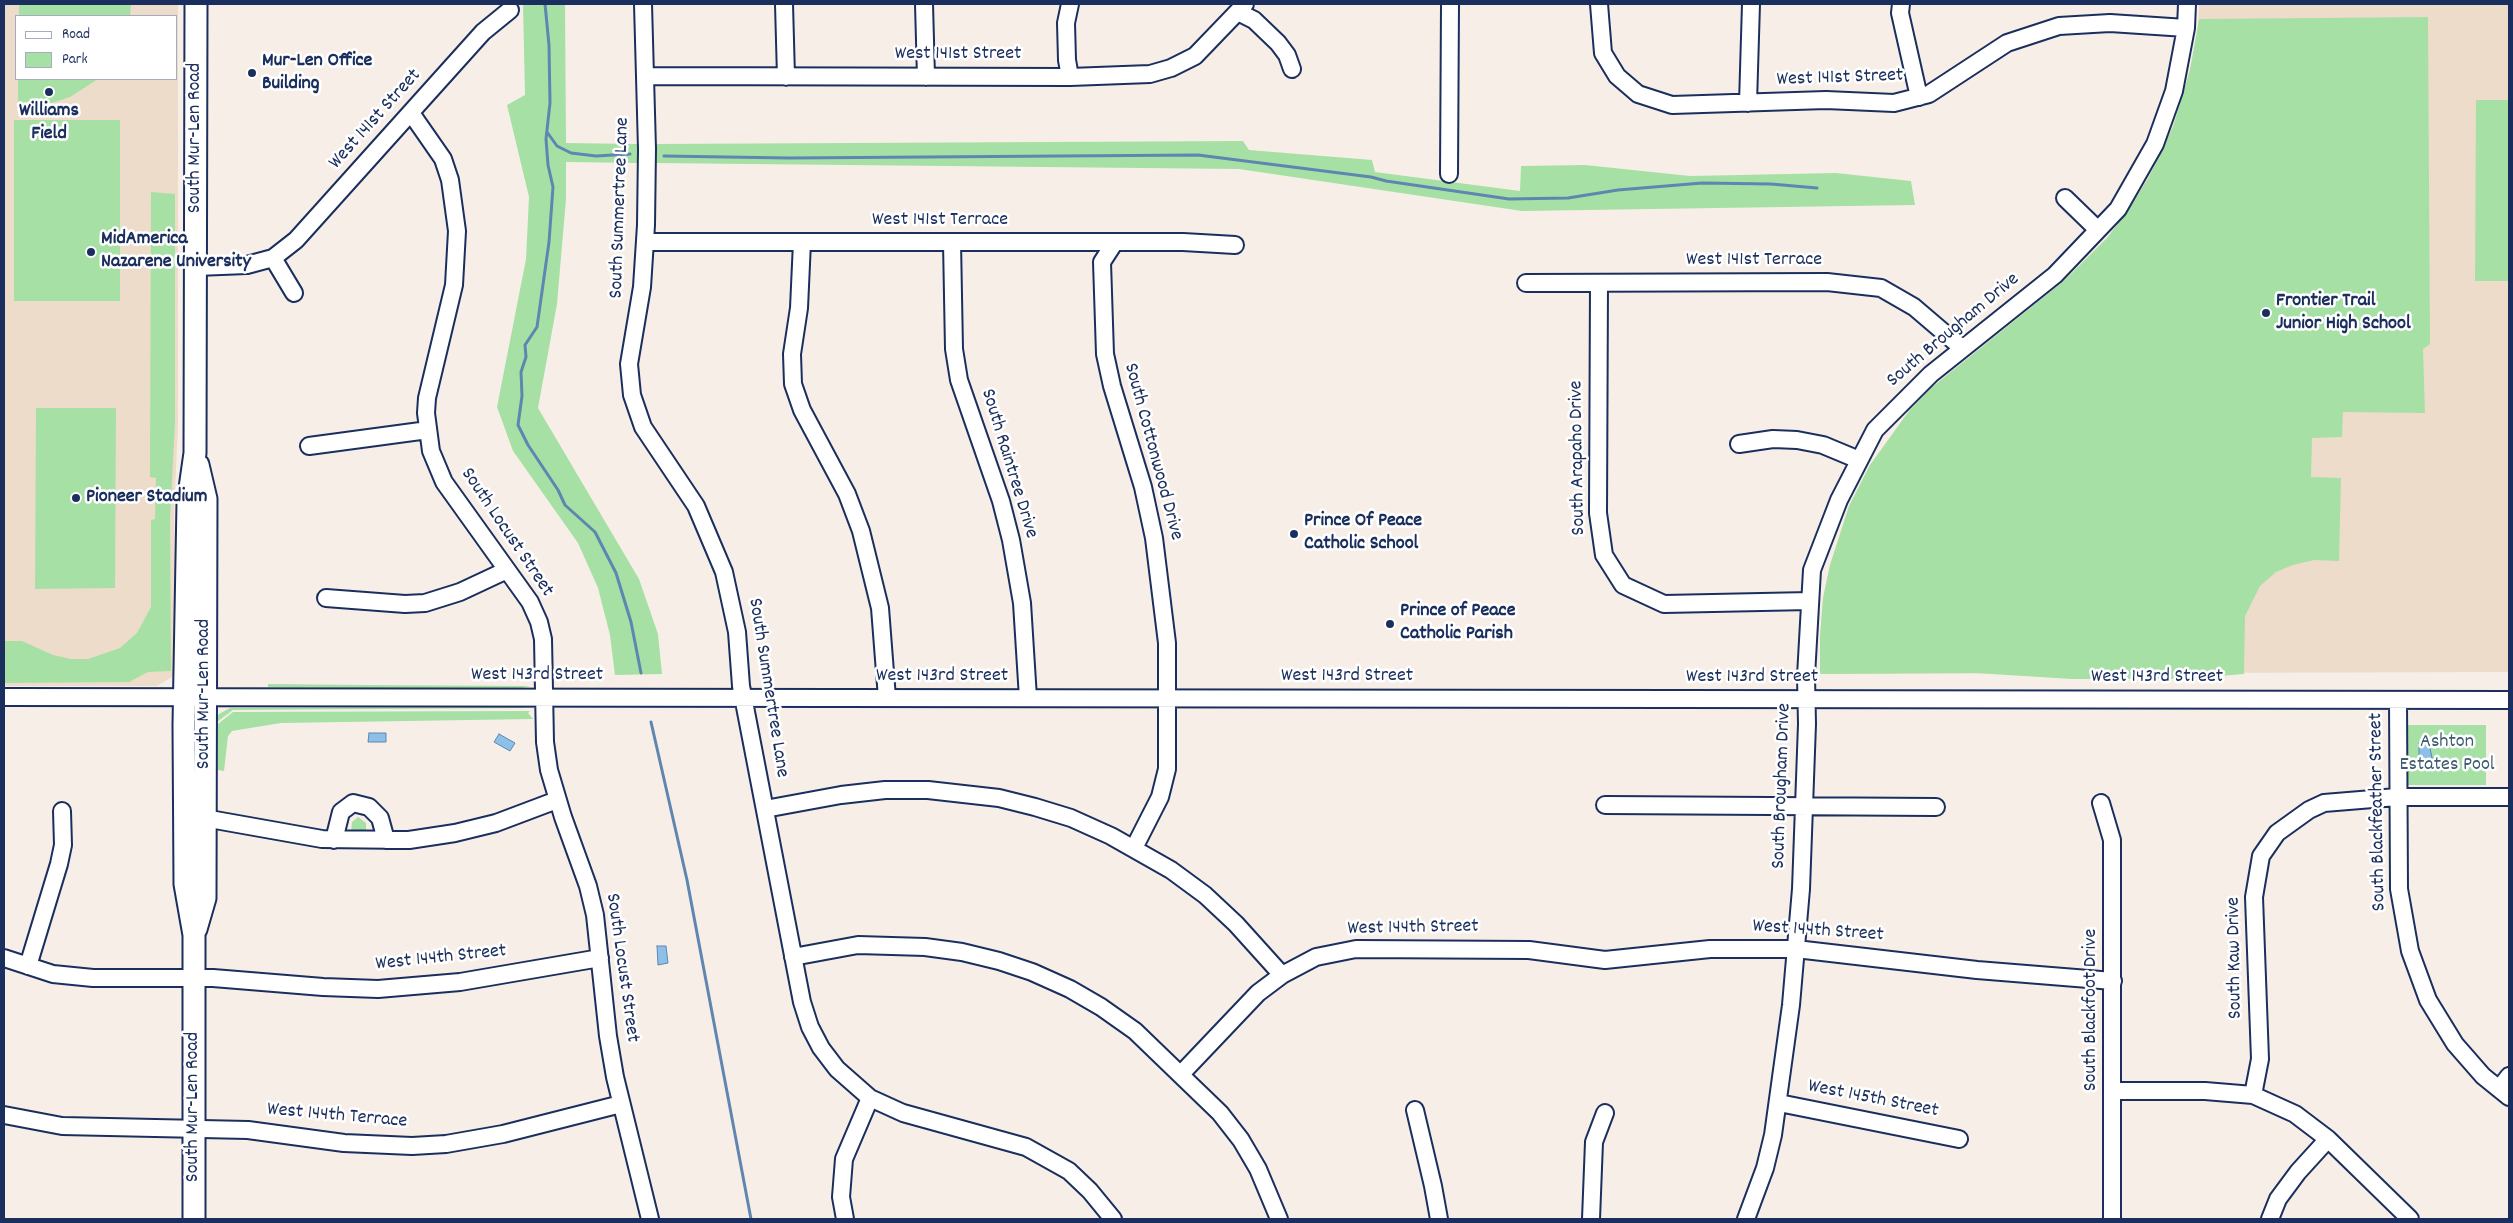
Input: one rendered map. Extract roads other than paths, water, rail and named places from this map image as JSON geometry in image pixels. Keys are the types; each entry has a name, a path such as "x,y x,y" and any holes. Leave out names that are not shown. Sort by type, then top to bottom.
{"main road":[{"name":"South Mur-Len Road","path":"194,934 205,898 204,818 195,696 188,502 195,453 196,4"},
{"name":"South Mur-Len Road","path":"194,1219 194,934 185,884 195,696"}],"street":[{"name":"South Summertree Lane","path":"643,4 645,242 642,287 629,364 632,395 643,427 696,506 724,572 737,632 744,698 802,1002 810,1027 821,1048 838,1069 870,1098 903,1113 1026,1147 1069,1172 1090,1191 1114,1219"},
{"path":"784,4 786,76"},
{"path":"924,4 926,77"},
{"path":"1070,4 1066,22 1067,60 1070,76"},
{"path":"1449,174 1450,4"},
{"name":"West 141st Street","path":"1598,4 1602,53 1616,76 1638,94 1672,105 1826,100 1894,103 1929,94 2007,43 2059,26 2110,22 2186,28"},
{"path":"1748,103 1752,4"},
{"path":"1901,4 1900,13 1919,97"},
{"name":"South Brougham Drive","path":"1746,1219 1766,1168 1779,1103 1796,949 1804,807 1812,570 1839,500 1875,430 1931,374 2055,275 2118,209 2155,144 2174,91 2186,28 2187,4"},
{"name":"West 141st Street","path":"645,76 926,77 1150,74 1171,68 1204,49 1241,8"},
{"path":"1241,8 1278,43 1287,55 1292,69"},
{"name":"West 141st Street","path":"196,268 247,265 273,258 296,240 483,32 510,10"},
{"name":"South Locust Street","path":"411,113 443,159 450,180 457,231 454,285 427,398 431,451 444,482 530,602 539,622 543,639 545,742 549,770 557,800 588,886 595,915 608,1036 621,1104 650,1219"},
{"path":"2065,198 2098,230"},
{"name":"West 141st Terrace","path":"645,242 1115,242 1236,245"},
{"path":"802,242 799,308 792,354 793,384 802,410 848,494 861,530 880,608 887,698"},
{"name":"South Raintree Drive","path":"952,242 954,348 962,389 998,493 1011,540 1022,603 1028,698"},
{"name":"South Cottonwood Drive","path":"1115,242 1102,262 1105,354 1112,386 1143,488 1154,538 1167,643 1168,756 1164,787 1155,809 1134,848"},
{"path":"273,258 294,293"},
{"name":"West 141st Terrace","path":"1526,283 1827,282 1880,288 1914,307 1962,348"},
{"name":"South Arapaho Drive","path":"1598,283 1598,513 1604,555 1623,585 1664,604 1810,601"},
{"path":"309,446 428,430"},
{"path":"1738,444 1773,439 1797,440 1823,445 1859,460"},
{"path":"326,598 405,604 425,603 460,592 507,570"},
{"name":"West 143rd Street","path":"4,697 2509,700"},
{"name":"South Blackfeather Street","path":"2398,700 2397,797 2399,889 2410,951 2423,988 2438,1019 2468,1060 2504,1093"},
{"path":"765,809 842,795 885,790 964,793 1017,802 1071,818 1134,848 1171,870 1241,929 1282,975"},
{"name":"South Kaw Drive","path":"2253,1095 2260,1059 2254,897 2261,856 2277,833 2309,810 2324,803 2397,797 2509,798"},
{"path":"204,818 334,840 409,840 455,833 496,823 557,800"},
{"name":"South Blackfoot Drive","path":"2101,803 2112,840 2112,1219"},
{"path":"334,840 340,812 353,804 369,806 380,818 386,840"},
{"path":"1605,806 1936,807"},
{"path":"28,966 59,864 63,845 62,811"},
{"path":"793,957 872,944 925,946 962,952 999,961 1039,975 1101,1007 1135,1031 1220,1113 1241,1140 1258,1169 1279,1219"},
{"name":"West 144th Street","path":"1181,1074 1258,993 1282,975 1316,957 1356,949 1529,950 1605,960 1710,949 1796,949 1977,970 2113,981"},
{"name":"West 144th Street","path":"4,958 53,974 92,978 195,978 259,980 323,987 415,988 600,958"},
{"path":"2504,1093 2509,1076"},
{"path":"2113,1092 2206,1091 2253,1095 2295,1114 2328,1139 2410,1219"},
{"path":"846,1219 842,1197 844,1159 870,1098"},
{"name":"West 145th Street","path":"1779,1103 1959,1139"},
{"name":"West 144th Terrace","path":"4,1115 62,1126 248,1130 344,1143 412,1146 462,1141 503,1134 621,1104"},
{"path":"1415,1110 1439,1219"},
{"path":"1591,1219 1594,1142 1605,1113"},
{"path":"2270,1219 2278,1199 2288,1185 2328,1139"}],"water":[{"path":"369,733 386,733 386,742 368,742"},
{"path":"499,734 515,743 510,751 494,742"},
{"path":"2419,743 2429,743 2432,758 2445,760 2445,770 2427,770 2426,766 2422,766 2422,761 2419,761"},
{"path":"657,946 666,946 668,963 658,965"}],"waterway":[{"path":"545,4 549,45 550,103 546,139 548,165 553,187 549,242 537,327 525,345 526,357 521,372 522,396 518,425 528,445 558,490 565,505 595,532 616,573 631,622 641,673"},
{"path":"547,132 557,146 571,153 596,156 630,154"},
{"path":"664,156 789,158 1198,155 1371,177 1386,181 1509,199 1568,198 1618,190 1702,183 1771,184 1817,188"},
{"path":"651,722 687,880 751,1219"}],"place":[{"name":"Mur-Len Office Building","path":"252,73"},
{"name":"Williams Field","path":"49,92"},
{"name":"MidAmerica Nazarene University","path":"91,252"},
{"name":"Frontier Trail Junior High School","path":"2266,313"},
{"name":"Pioneer Stadium","path":"76,498"},
{"name":"Prince Of Peace Catholic School","path":"1294,534"},
{"name":"Prince of Peace Catholic Parish","path":"1390,624"}],"park label":[{"name":"Ashton Estates Pool","path":"2447,754"}]}
